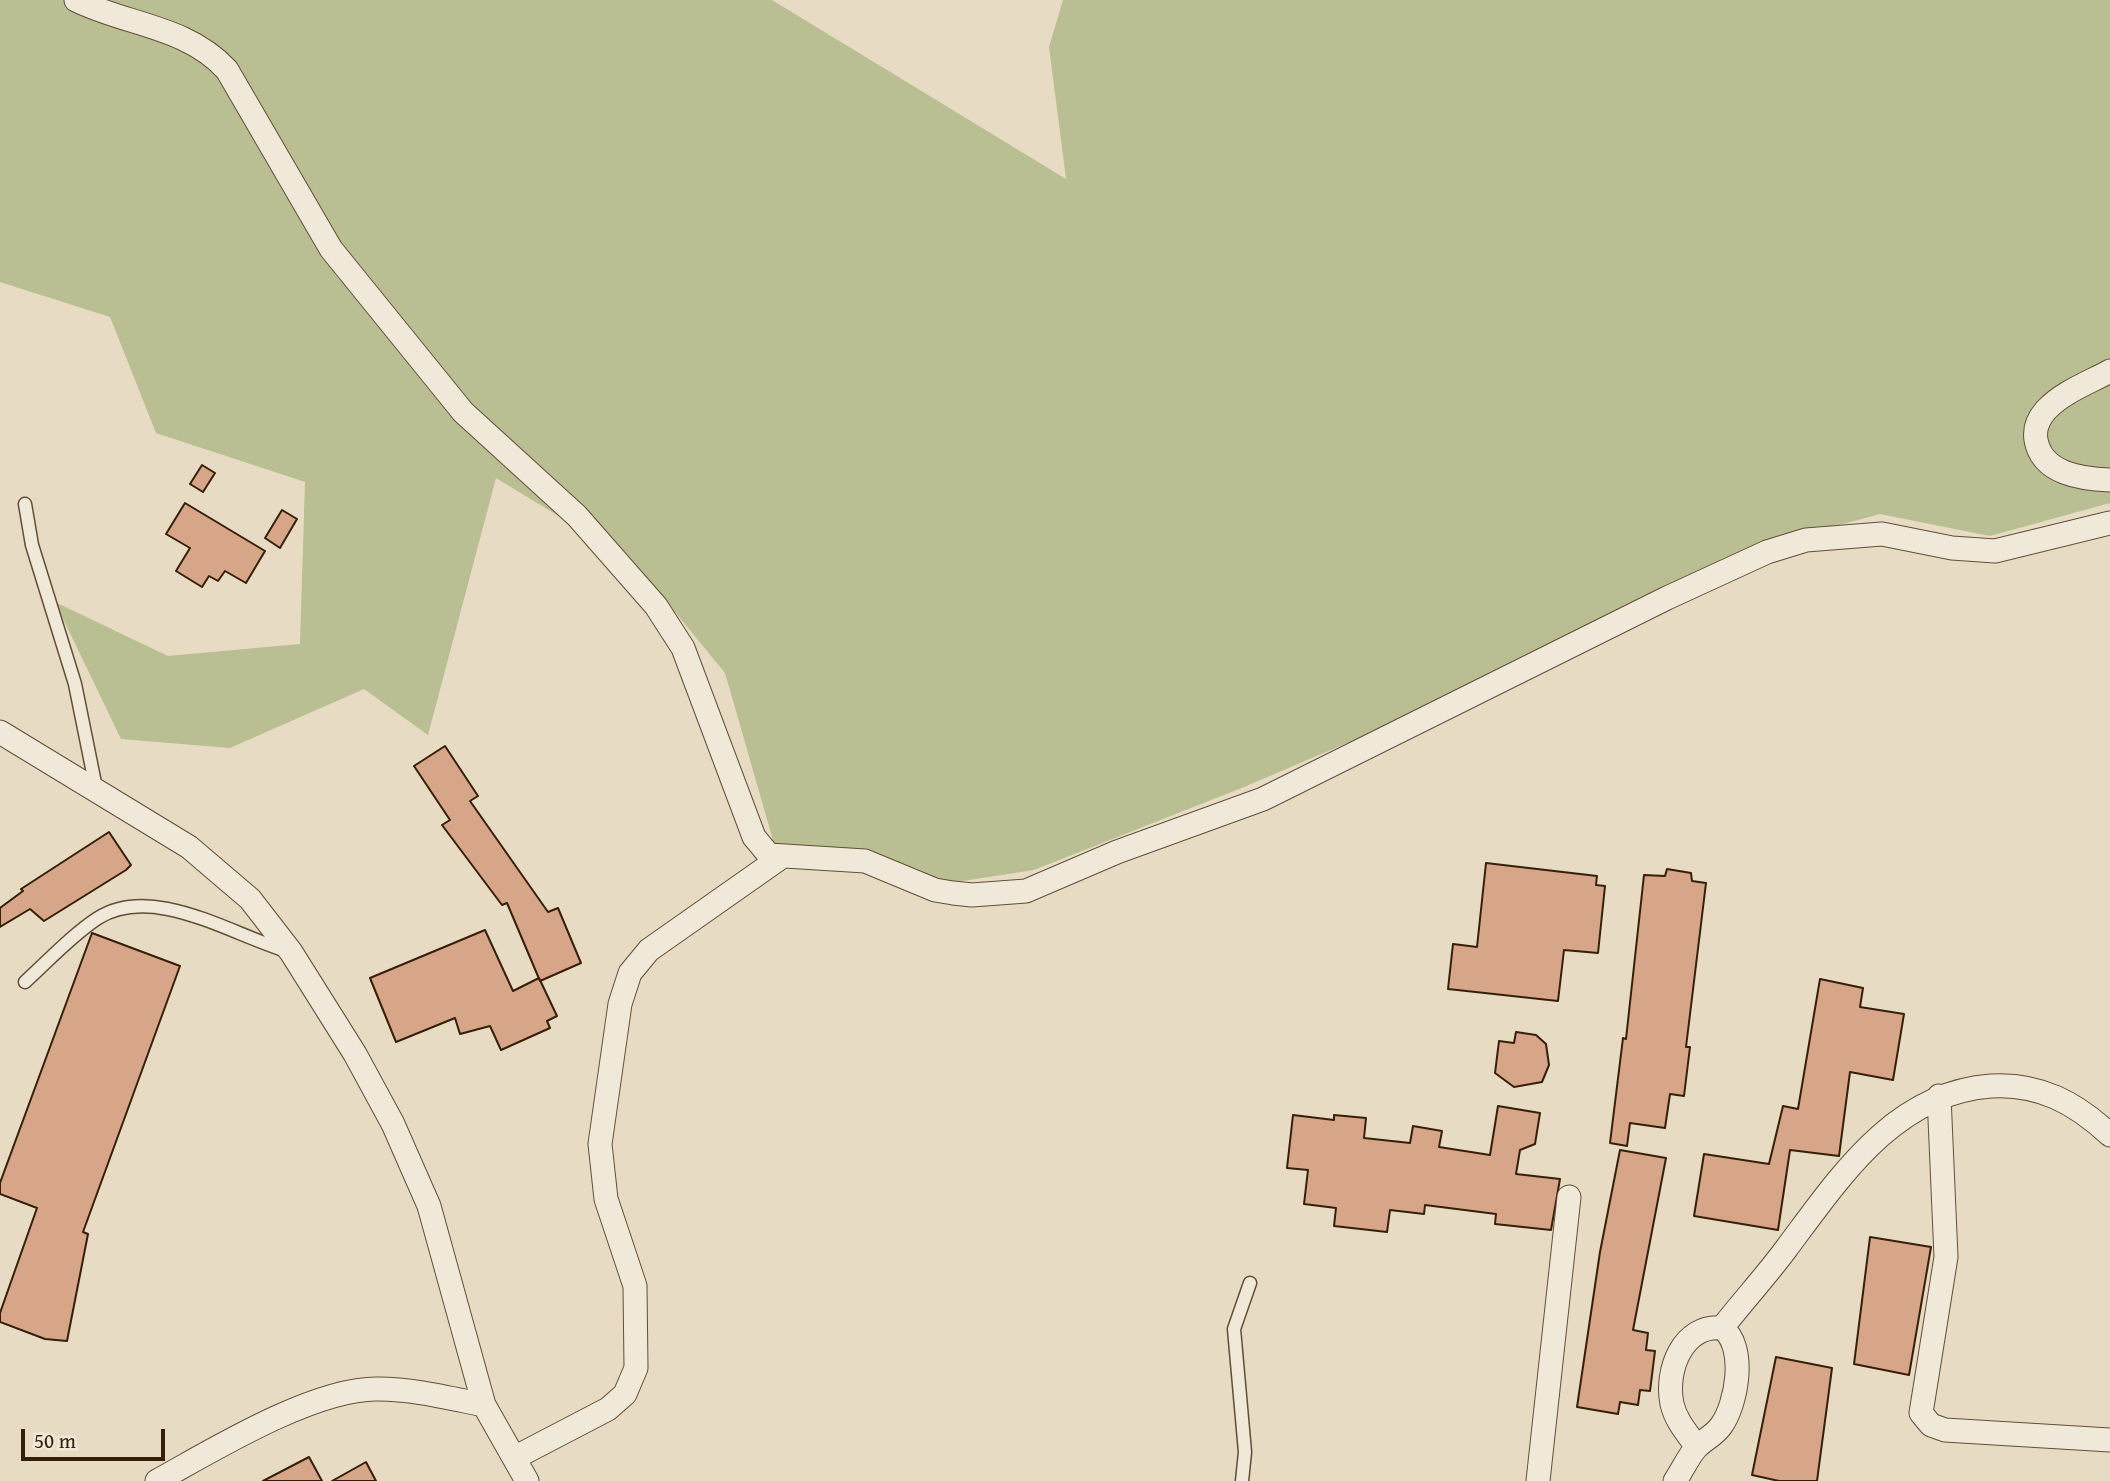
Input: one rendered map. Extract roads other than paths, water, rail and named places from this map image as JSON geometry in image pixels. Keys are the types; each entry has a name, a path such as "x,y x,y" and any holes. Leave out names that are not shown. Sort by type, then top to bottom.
{"street":[{"path":"76,0 192,41 212,54 227,70 331,249 463,412 577,516 656,606 683,648 754,837 769,855 780,858 864,861 935,890 953,893 972,895 1026,891 1117,852 1263,799 1716,574 1790,544 1882,534 1952,548 1995,551 2110,523"},
{"path":"2110,371 2057,400 2039,419 2035,434 2039,450 2051,466 2068,474 2110,481"},
{"path":"0,732 189,846 250,899 291,952 387,1112 429,1206 484,1405 527,1481"},
{"path":"514,1458 608,1409 625,1394 636,1368 635,1286 606,1199 600,1143 620,1004 630,973 659,942 780,858"},
{"path":"1697,1447 1678,1421 1672,1404 1670,1388 1676,1356 1683,1344 1699,1332 1722,1328 1842,1175 1880,1135 1913,1109 1939,1096 1969,1087 2032,1087 2066,1101 2092,1118 2110,1135"},
{"path":"1939,1096 1946,1256 1921,1413 1931,1425 1945,1430 2110,1440"},
{"path":"1538,1481 1569,1197"},
{"path":"1675,1481 1697,1447 1723,1423 1734,1390 1735,1349 1729,1333 1722,1328"},
{"path":"157,1481 249,1430 323,1400 375,1388 421,1392 484,1405"}],"lane":[{"path":"25,504 33,545 75,684 96,788"},
{"path":"24,982 99,917 134,905 180,910 252,941 291,952"},
{"path":"1242,1481 1245,1452 1234,1329 1250,1283"}]}
